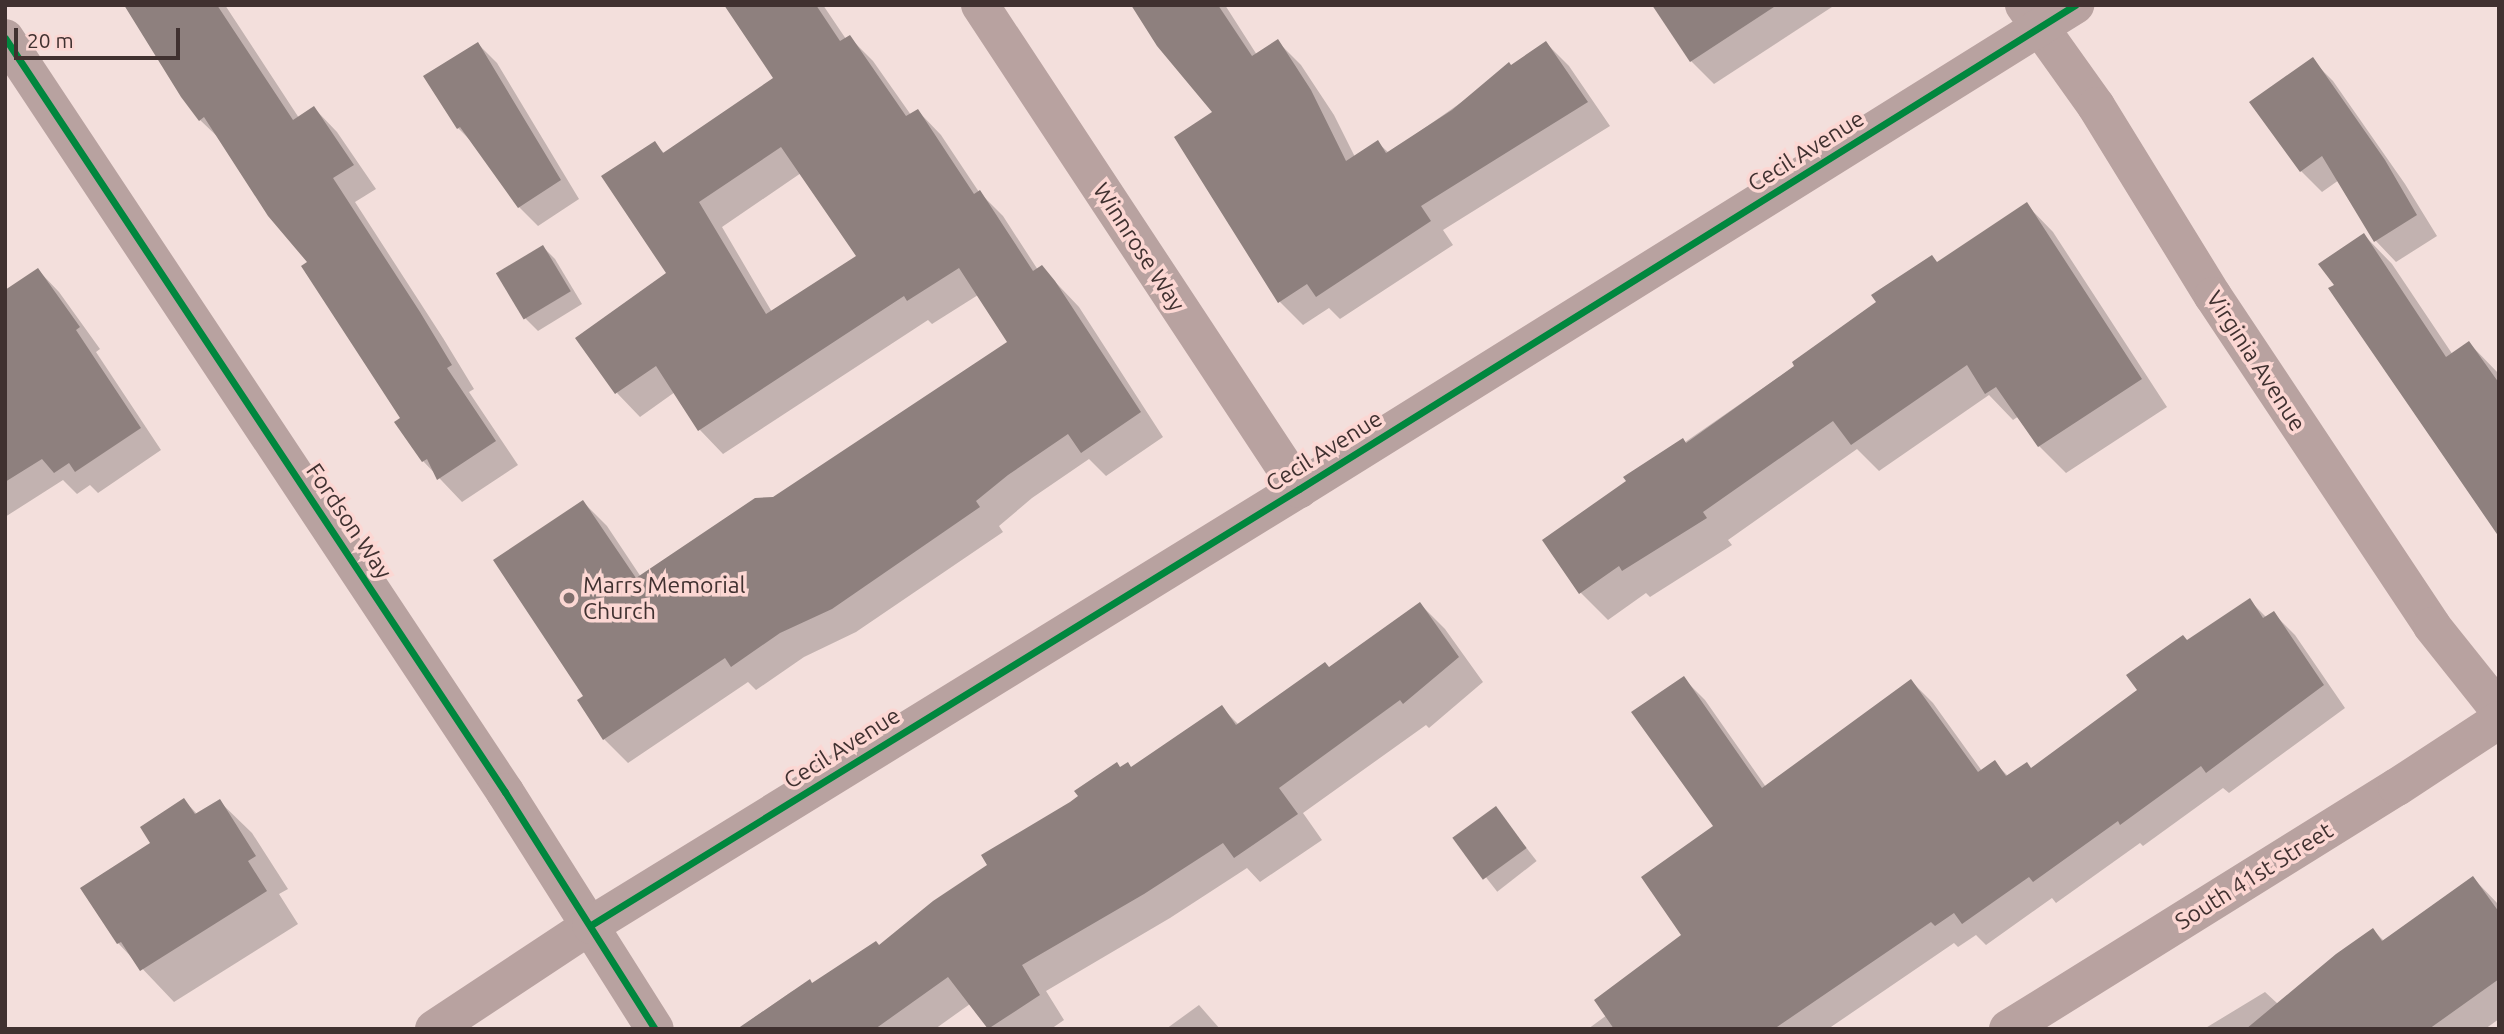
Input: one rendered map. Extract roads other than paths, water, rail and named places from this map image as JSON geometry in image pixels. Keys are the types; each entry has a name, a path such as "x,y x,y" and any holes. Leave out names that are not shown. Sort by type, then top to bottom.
{"street":[{"name":"Winnrose Way","path":"980,5 1299,489"},
{"name":"Cecil Avenue","path":"434,1029 591,925 1299,489 2032,16 2076,5"},
{"name":"Virginia Avenue","path":"2032,16 2096,106 2213,296 2432,626 2499,710"},
{"name":"Fordson Way","path":"5,38 591,925 655,1029"},
{"name":"South 41st Street","path":"2008,1029 2397,787 2499,720"}],"place":[{"name":"Marrs Memorial Church","path":"569,598"}]}
